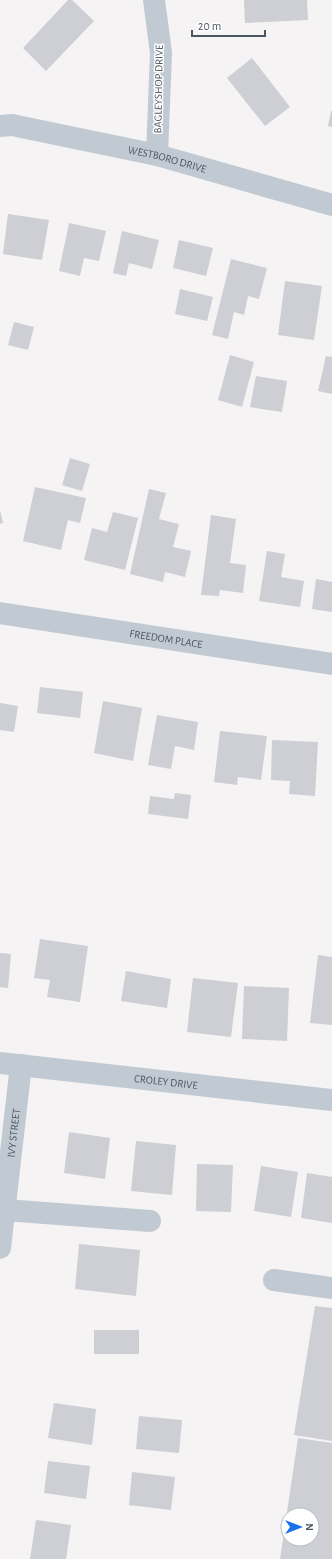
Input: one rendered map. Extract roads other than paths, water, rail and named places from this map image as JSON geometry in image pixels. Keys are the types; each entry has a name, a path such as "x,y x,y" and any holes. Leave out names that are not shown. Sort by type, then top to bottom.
{"street":[{"name":"BAGLEYSHOP DRIVE","path":"154,0 161,53 156,155"},
{"name":"WESTBORO DRIVE","path":"0,126 12,126 156,155 332,205"},
{"name":"FREEDOM PLACE","path":"0,613 332,664"},
{"name":"CROLEY DRIVE","path":"11,1064 332,1100"},
{"name":"IVY STREET","path":"0,1248 5,1210 11,1064"},
{"path":"5,1210 150,1221"},
{"path":"274,1280 332,1288"}]}
